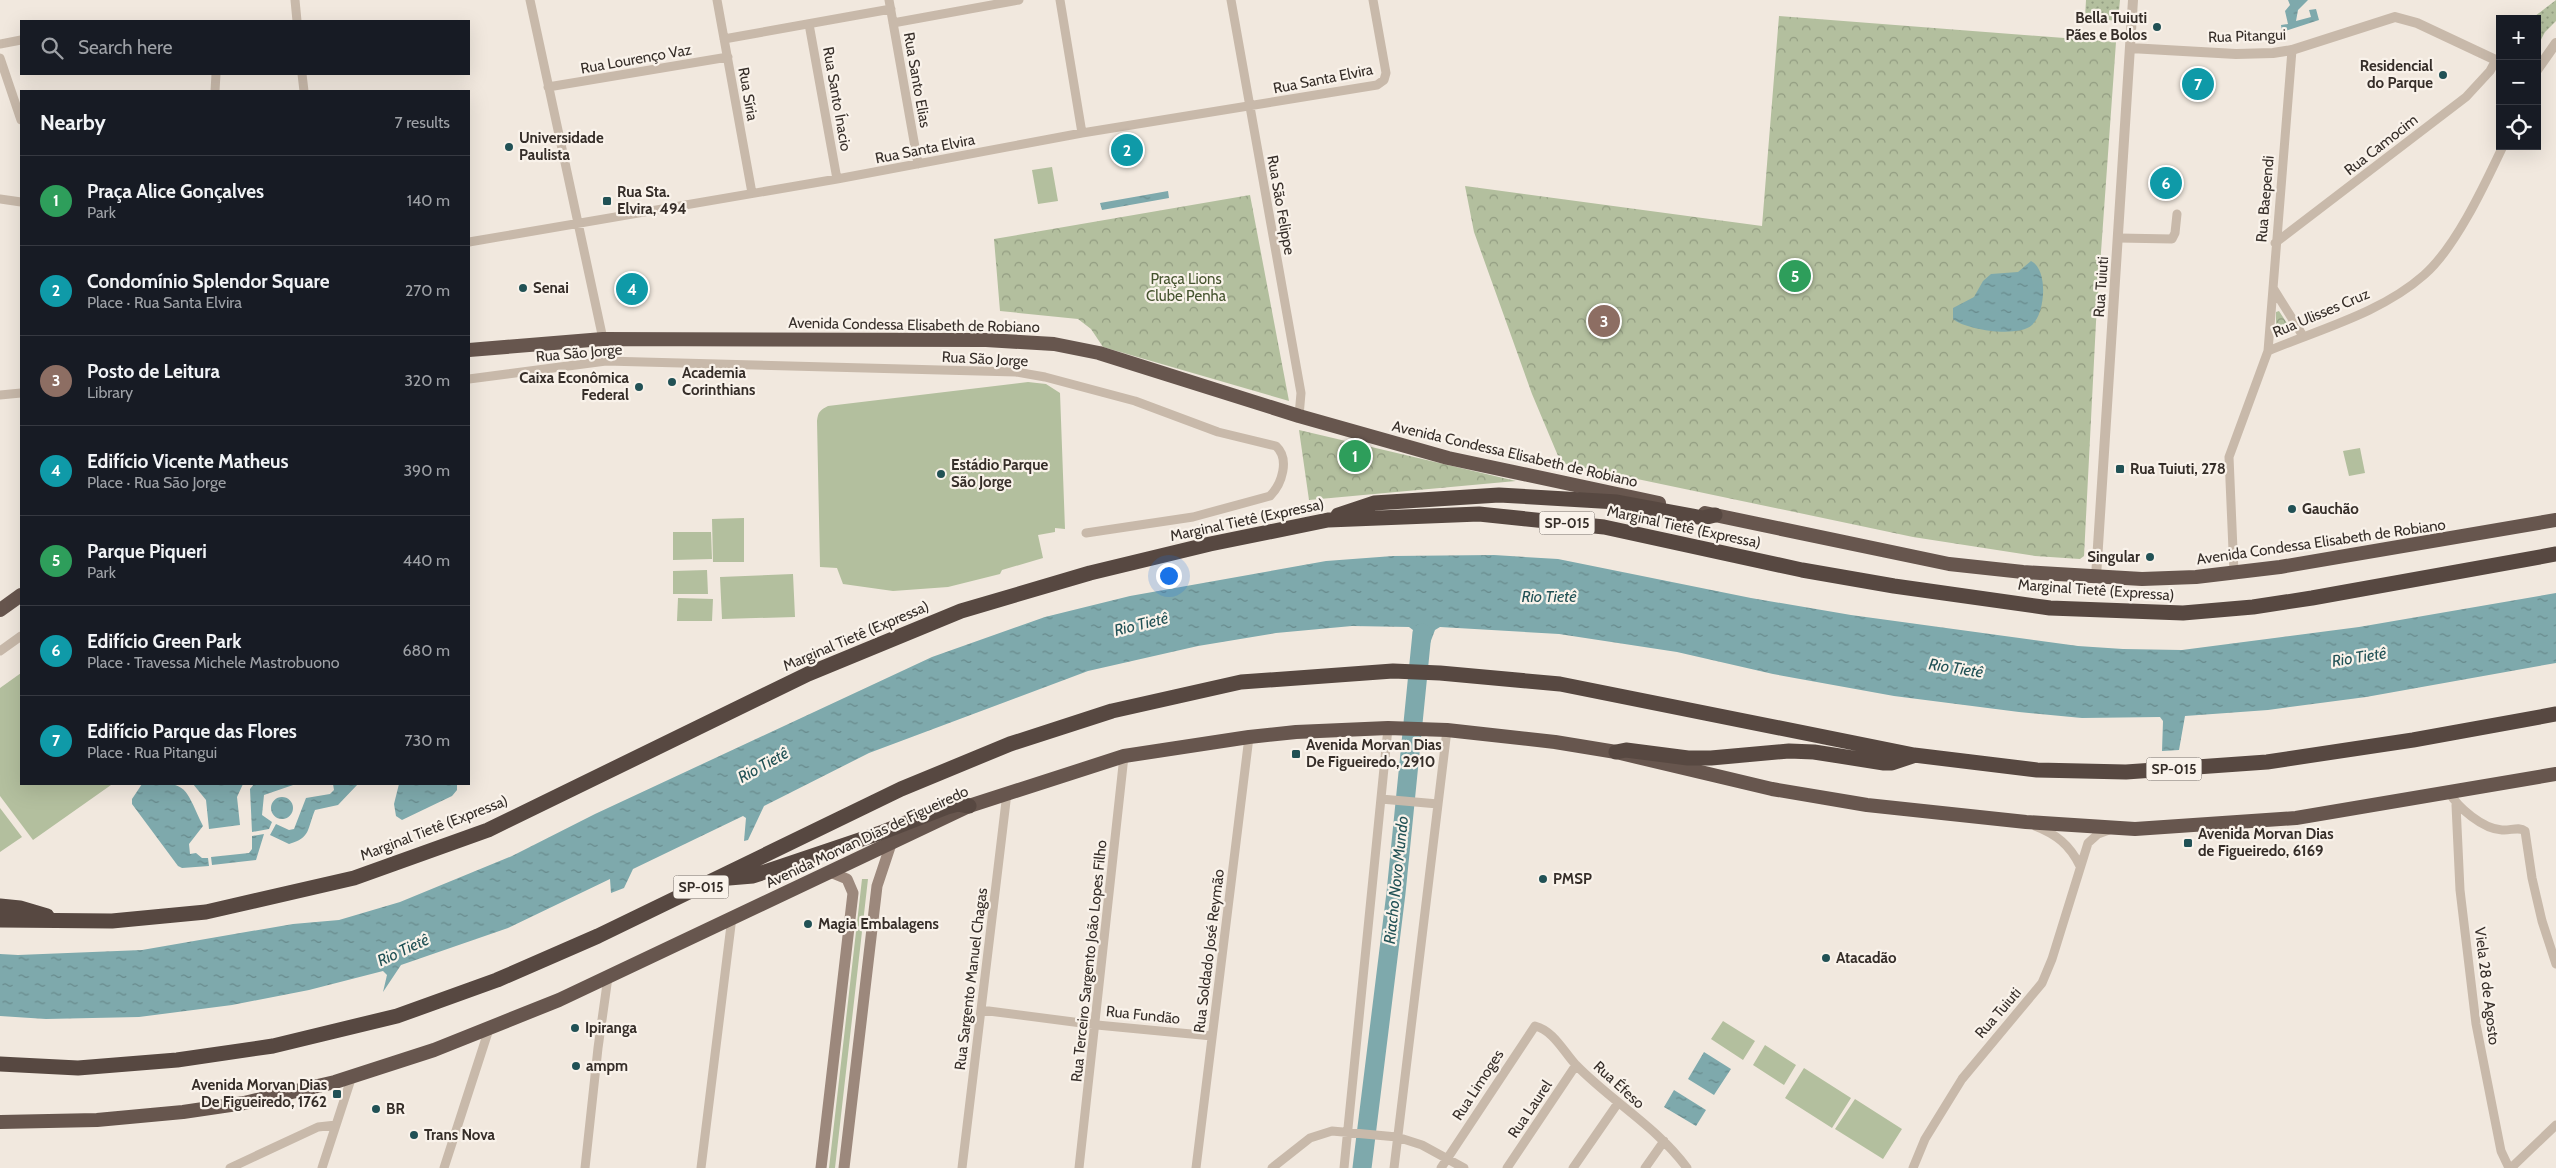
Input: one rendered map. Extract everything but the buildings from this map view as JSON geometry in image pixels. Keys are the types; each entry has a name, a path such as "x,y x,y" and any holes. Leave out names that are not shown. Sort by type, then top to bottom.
{"highway":[{"name":"Avenida Condessa Elisabeth de Robiano","path":"470,350 603,338 977,340 1054,344 1099,353 1299,416 1448,458 1949,564 2023,572 2096,577 2187,578 2234,573 2466,537 2556,520"},
{"path":"1328,520 1342,512 1374,503 1499,495 1599,500 1703,518 1714,515"},
{"name":"Marginal Tietê (Expressa)","path":"0,920 112,921 206,912 354,878 488,830 808,674 961,611 1090,573 1210,544 1328,520 1479,514 1604,527 1802,570 1894,586 2050,608 2183,613 2253,607 2312,598 2556,554"},
{"path":"0,610 20,595"},
{"name":"SP-015","path":"0,1064 78,1068 177,1060 273,1046 397,1016 497,980 718,880 901,789 1010,744 1112,710 1241,682 1393,671 1440,673 1560,684 1914,755 2037,770 2126,772 2267,762 2413,740 2556,714"},
{"name":"Avenida Morvan Dias de Figueiredo","path":"0,1122 97,1120 183,1112 244,1102 352,1076 489,1029 608,977 969,806 1007,792 1124,756 1249,736 1394,728 1447,730 1555,742 1616,752 1772,789 1868,805 2026,822 2148,829 2296,818 2556,774"},
{"path":"1616,752 1626,750 1688,758 1711,758 1788,751 1814,752 1884,763 1892,763 1914,755"},
{"path":"718,880 752,876 883,832 947,807 958,804 969,806"},
{"path":"0,906 38,912 63,922"}],"main road":[{"path":"844,1168 877,886 884,860 891,844"},
{"path":"821,1168 853,893 847,879 830,872"}],"street":[{"path":"295,0 297,20"},
{"name":"Rua São Jorge","path":"530,0 603,338"},
{"name":"Rua Síria","path":"717,0 752,193"},
{"path":"893,22 1019,0"},
{"path":"1060,0 1082,133"},
{"name":"Rua São Felippe","path":"1231,0 1300,394 1299,416"},
{"name":"Rua Santa Elvira","path":"470,242 837,179 1082,133 1377,85 1384,80 1386,73 1373,0"},
{"name":"Rua Tuiuti","path":"2096,577 2134,0"},
{"path":"724,39 809,24 890,5"},
{"name":"Rua Santo Elias","path":"890,5 918,164"},
{"name":"Rua Pitangui","path":"2130,48 2236,54 2292,50 2395,17 2416,23 2496,60"},
{"name":"Rua Santo Ínacio","path":"809,24 837,179"},
{"path":"0,44 20,40"},
{"path":"2541,64 2556,43"},
{"name":"Rua Baependi","path":"2268,351 2275,243 2292,50"},
{"name":"Rua Lourenço Vaz","path":"548,87 728,57"},
{"path":"0,58 18,102"},
{"name":"Rua Camocim","path":"2275,243 2466,97 2496,63"},
{"path":"215,90 216,75"},
{"path":"302,75 304,90"},
{"name":"Rua Ulisses Cruz","path":"2234,573 2229,456 2268,351 2394,297 2426,274 2461,226 2502,150"},
{"path":"0,199 20,202"},
{"path":"2119,238 2172,239 2175,233 2177,214"},
{"path":"2273,288 2303,336"},
{"name":"Rua São Jorge","path":"470,380 606,361 1016,372 1045,377 1135,401 1218,432 1276,446 1282,451 1284,462 1280,480 1270,496 1193,516 1086,533"},
{"path":"0,395 20,393"},
{"path":"0,652 20,637"},
{"path":"1344,1168 1353,1132 1381,799 1394,728"},
{"path":"1394,1168 1447,730"},
{"name":"Rua Soldado José Reymão","path":"1196,1168 1249,736"},
{"name":"Rua Terceiro Sargento João Lopes Filho","path":"1079,1168 1097,1024 1124,756"},
{"name":"Rua Sargento Manuel Chagas","path":"962,1168 1007,792"},
{"path":"2449,792 2456,805 2488,826 2501,830 2522,829 2525,831 2538,904 2556,964"},
{"path":"1381,799 1438,804"},
{"name":"Viela 28 de Agosto","path":"2456,805 2460,890 2476,1024 2501,1151 2510,1168"},
{"path":"2026,822 2044,829 2068,845 2080,866"},
{"name":"Rua Tuiuti","path":"1913,1168 1925,1139 1945,1103 1962,1078 2042,984 2052,959 2088,843 2092,838 2114,828"},
{"path":"701,1168 732,917"},
{"path":"585,1168 608,977"},
{"name":"Rua Fundão","path":"981,1010 1212,1036"},
{"name":"Rua Éfeso","path":"1532,1027 1537,1026 1548,1031 1576,1065 1664,1141 1687,1168"},
{"name":"Rua Limoges","path":"1441,1168 1532,1027"},
{"path":"444,1168 489,1029"},
{"name":"Rua Laurel","path":"1507,1168 1576,1065"},
{"path":"322,1168 352,1076"},
{"path":"1573,1168 1618,1103"},
{"path":"230,1168 318,1127 336,1125"},
{"path":"2510,1168 2556,1125"},
{"path":"1272,1168 1310,1138 1332,1131 1397,1137 1422,1145 1464,1168"},
{"path":"1645,1168 1664,1141"}],"green space":[{"path":"2086,0 2120,0 2118,21 2085,18"},
{"path":"2556,0 2556,21 2545,32 2541,40 2541,15 2536,15"},
{"path":"1779,16 2116,42 2096,322 2084,556 2080,559 2035,556 1913,537 1561,463 1532,394 1474,232 1465,186 1762,226"},
{"path":"1052,167 1058,201 1038,204 1032,170"},
{"name":"Praça Lions Clube Penha","path":"1250,195 1289,401 1103,347 1091,329 1078,319 1000,311 994,239"},
{"path":"2279,311 2292,331 2276,338 2276,312"},
{"name":"Estádio Parque São Jorge","path":"1028,382 1046,384 1060,393 1065,529 1055,528 1055,532 1038,535 1043,558 1002,570 1000,574 948,587 893,591 843,584 837,568 820,567 817,421 821,410 828,406"},
{"path":"1299,430 1516,481 1309,500"},
{"path":"2360,448 2365,473 2349,476 2343,451"},
{"path":"744,518 744,562 713,562 712,519"},
{"path":"673,532 711,532 712,559 673,560"},
{"path":"707,570 708,594 673,594 673,571"},
{"path":"793,574 795,617 722,619 720,577"},
{"path":"678,598 713,599 712,621 677,621"},
{"path":"20,674 20,785 111,785 33,840 0,796 0,688"},
{"path":"0,808 22,837 0,852"},
{"path":"862,879 868,879 835,1168 829,1168"},
{"path":"1723,1021 1755,1041 1743,1060 1711,1039"},
{"path":"1765,1045 1796,1065 1784,1085 1753,1065"},
{"path":"1804,1068 1851,1098 1832,1128 1785,1098"},
{"path":"1855,1099 1902,1129 1883,1159 1835,1129"}],"water":[{"path":"2288,0 2308,0 2298,10 2296,21 2311,17 2309,10 2316,9 2319,20 2282,32 2281,25 2288,24 2285,11 2290,5"},
{"path":"1168,191 1169,198 1102,210 1100,203"},
{"path":"2031,261 2041,273 2043,282 2040,312 2032,325 2025,329 2004,332 1980,329 1953,319 1953,308 1974,297 1983,281 1991,274 2018,272"},
{"name":"Rio Tietê","path":"1494,555 1558,559 1751,598 1851,615 2078,646 2123,649 2182,650 2359,627 2556,593 2556,663 2366,697 2268,710 2185,716 2179,750 2162,751 2163,721 2160,717 2082,718 1894,696 1773,674 1677,652 1559,634 1440,627 1435,630 1424,659 1412,658 1413,630 1409,627 1352,626 1276,633 1198,646 1088,671 869,753 764,806 748,840 744,841 746,818 743,816 633,869 624,888 611,893 610,879 508,928 401,965 383,992 387,975 383,971 309,990 232,1005 139,1017 46,1019 0,1016 0,954 18,955 142,950 293,924 339,920 400,902 512,856 595,814 932,657 1045,617 1130,596 1326,561 1393,556"},
{"path":"141,785 173,785 183,789 188,795 203,826 189,844 190,854 196,853 202,858 208,858 209,866 182,868 178,866 132,804 132,799"},
{"path":"194,785 243,785 237,797 240,825 209,829 206,800"},
{"path":"253,785 293,785 264,795 262,815 272,822 269,829 252,832 250,789"},
{"path":"333,785 357,785 338,805 315,810 305,836 296,842 289,844 270,835 276,824 289,830 294,829 306,798 330,794 334,790"},
{"path":"399,785 457,785 457,790 452,796 402,820 396,816 394,804"},
{"path":"282,797 290,800 293,808 290,816 282,819 274,816 271,808 274,800"},
{"path":"264,834 256,860 212,865 211,857 249,853 252,849 252,836"},
{"path":"1704,1052 1731,1069 1714,1095 1688,1079"},
{"path":"1674,1090 1706,1110 1696,1126 1664,1107"}],"waterway":[{"name":"Riacho Novo Mundo","path":"1362,1168 1396,893 1422,633"}],"place":[{"name":"Bella Tuiuti Pães e Bolos","path":"2157,27"},
{"name":"Residencial do Parque","path":"2443,75"},
{"name":"Edifício Parque das Flores","path":"2198,84"},
{"name":"Universidade Paulista","path":"509,147"},
{"name":"Condomínio Splendor Square","path":"1127,150"},
{"name":"Edifício Green Park","path":"2166,183"},
{"name":"Rua Sta. Elvira, 494","path":"607,201"},
{"name":"Parque Piqueri","path":"1795,276"},
{"name":"Senai","path":"523,288"},
{"name":"Edifício Vicente Matheus","path":"632,289"},
{"name":"Posto de Leitura","path":"1604,321"},
{"name":"Academia Corinthians","path":"672,382"},
{"name":"Caixa Econômica Federal","path":"639,387"},
{"name":"Praça Alice Gonçalves","path":"1355,456"},
{"name":"Rua Tuiuti, 278","path":"2120,469"},
{"name":"Estádio Parque São Jorge","path":"941,474"},
{"name":"Gauchão","path":"2292,509"},
{"name":"Singular","path":"2150,557"},
{"name":"Avenida Morvan Dias De Figueiredo, 2910","path":"1296,754"},
{"name":"Avenida Morvan Dias de Figueiredo, 6169","path":"2188,843"},
{"name":"PMSP","path":"1543,879"},
{"name":"Magia Embalagens","path":"808,924"},
{"name":"Atacadão","path":"1826,958"},
{"name":"Ipiranga","path":"575,1028"},
{"name":"ampm","path":"576,1066"},
{"name":"Avenida Morvan Dias De Figueiredo, 1762","path":"337,1094"},
{"name":"BR","path":"376,1109"},
{"name":"Trans Nova","path":"414,1135"}]}
